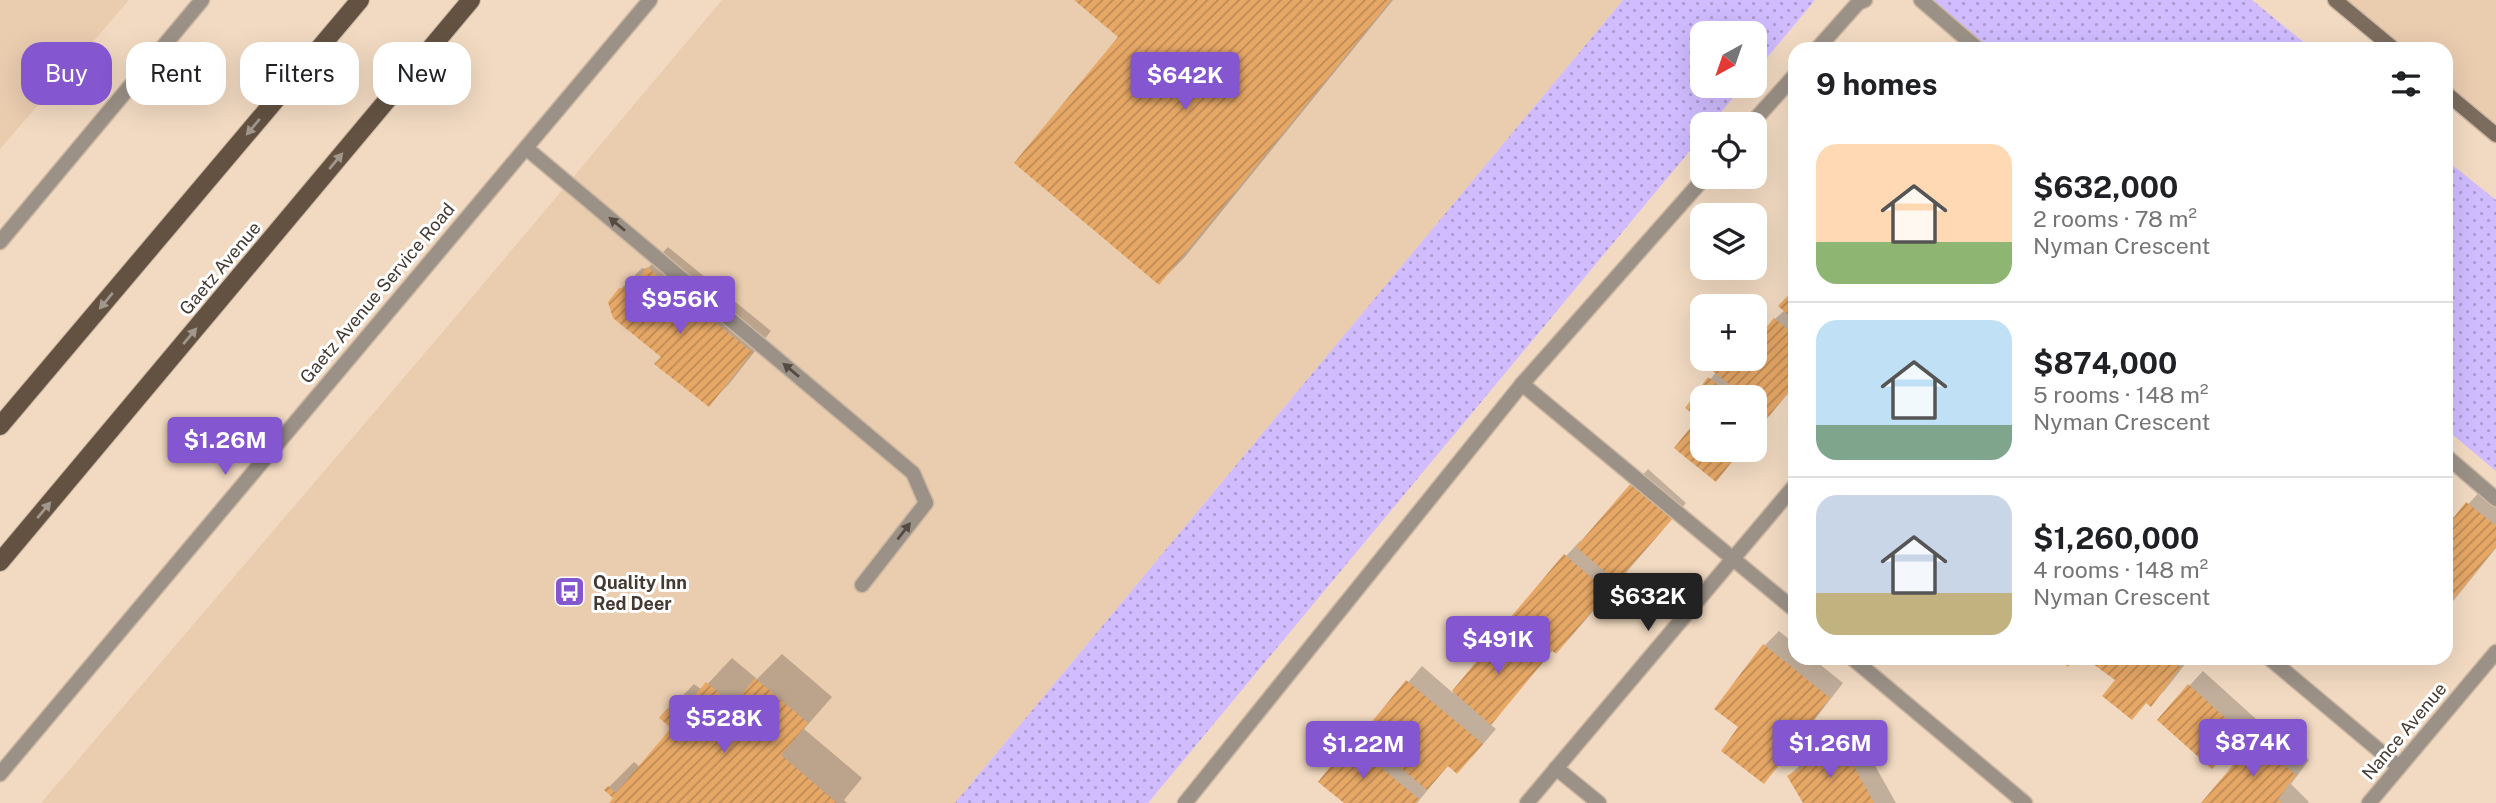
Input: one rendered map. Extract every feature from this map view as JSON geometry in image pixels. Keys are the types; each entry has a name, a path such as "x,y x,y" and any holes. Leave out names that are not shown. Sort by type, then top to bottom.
{"main road":[{"path":"0,426 360,0"},
{"name":"Gaetz Avenue","path":"0,562 471,0"}],"street":[{"path":"0,242 202,0"},
{"name":"Gaetz Avenue Service Road","path":"0,774 650,0"},
{"path":"1823,42 1858,3 1865,0"},
{"path":"1921,0 1970,42"},
{"path":"2335,0 2385,42"},
{"path":"1762,112 1788,83"},
{"path":"2453,99 2496,135"},
{"path":"526,148 913,473 926,503 862,585"},
{"path":"1185,803 1522,384 1694,189"},
{"path":"1522,384 1788,604"},
{"path":"2453,462 2496,499"},
{"path":"1527,803 1788,494"},
{"name":"Nance Avenue","path":"2369,803 2496,652"},
{"path":"1860,665 2025,803"},
{"path":"2277,665 2399,767"},
{"path":"1556,768 1599,803"}],"shaded area":[{"path":"0,0 129,0 93,42 21,42 21,105 38,105 0,149"},
{"path":"722,0 1623,0 955,803 41,803 447,327"},
{"path":"1623,0 1815,0 1768,56 1768,21 1690,21 1690,98 1733,98 1721,112 1690,112 1690,151 1148,803 955,803"},
{"path":"1932,0 2252,0 2303,42 1983,42"},
{"path":"2335,0 2496,0 2496,135 2453,98 2453,42 2386,42"},
{"path":"2453,166 2496,200 2496,471 2453,435"}],"building":[{"path":"1074,0 1391,0 1159,285 1014,163 1118,37"},
{"path":"647,267 752,352 709,407 654,364 661,357 613,318 608,302 619,288 630,290"},
{"path":"1788,295 1788,315 1778,306"},
{"path":"1774,318 1788,329 1788,393 1769,416 1767,385 1731,385 1713,371 1767,371 1767,326"},
{"path":"1708,377 1718,385 1702,385"},
{"path":"1690,428 1690,461 1674,448"},
{"path":"1691,462 1732,462 1716,482"},
{"path":"1632,482 1673,518 1617,582 1576,547"},
{"path":"2466,502 2496,526 2496,547 2453,600 2453,518"},
{"path":"1564,554 1608,592 1556,654 1510,618"},
{"path":"1505,627 1544,661 1491,725 1452,691"},
{"path":"1763,644 1830,698 1764,784 1721,751 1738,727 1714,709"},
{"path":"2094,665 2181,667 2151,707 2146,703 2132,720 2102,696 2115,680"},
{"path":"755,678 808,723 781,755 837,803 609,803 613,798 604,790 608,786 616,793 671,728 659,718 668,708 677,716 706,682 733,705"},
{"path":"1406,680 1483,744 1457,774 1448,766 1427,790 1361,735"},
{"path":"2188,684 2243,734 2212,769 2157,720"},
{"path":"2255,739 2296,775 2278,799 2282,803 2201,803"},
{"path":"1350,742 1419,799 1416,803 1344,803 1318,782"},
{"path":"1841,743 1874,803 1803,803 1787,776"}],"place":[{"name":"Quality Inn Red Deer","path":"570,592"}]}
